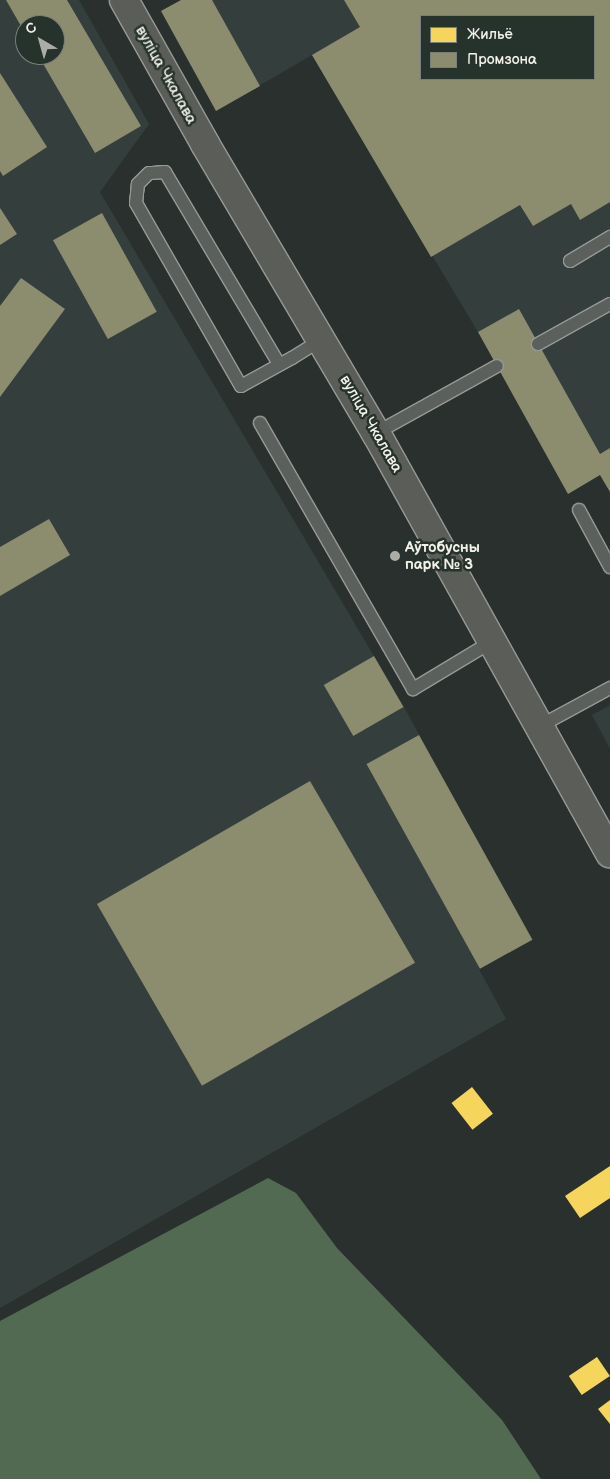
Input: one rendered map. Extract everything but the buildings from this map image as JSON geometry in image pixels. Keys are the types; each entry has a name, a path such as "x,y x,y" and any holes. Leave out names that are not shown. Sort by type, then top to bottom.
{"highway":[{"name":"вуліца Чкалава","path":"124,0 376,433 610,853"}],"lane":[{"path":"279,364 165,172 149,173 138,184 136,203 241,386 321,340"},
{"path":"570,261 610,237"},
{"path":"538,344 610,304"},
{"path":"376,433 497,366"},
{"path":"260,423 413,689 493,641"},
{"path":"579,510 610,567"},
{"path":"540,726 610,688"}],"shaded area":[{"path":"0,0 79,0 149,124 100,192 404,707 531,940 479,969 506,1019 0,1308"},
{"path":"181,0 610,0 610,492 600,475 568,494 478,332 312,55 216,111 161,11"},
{"path":"610,705 610,749 592,715"}],"green space":[{"path":"268,1178 296,1193 337,1248 502,1420 541,1479 0,1479 0,1321"}],"place":[{"name":"Аўтобусны парк № 3","path":"395,556"}]}
